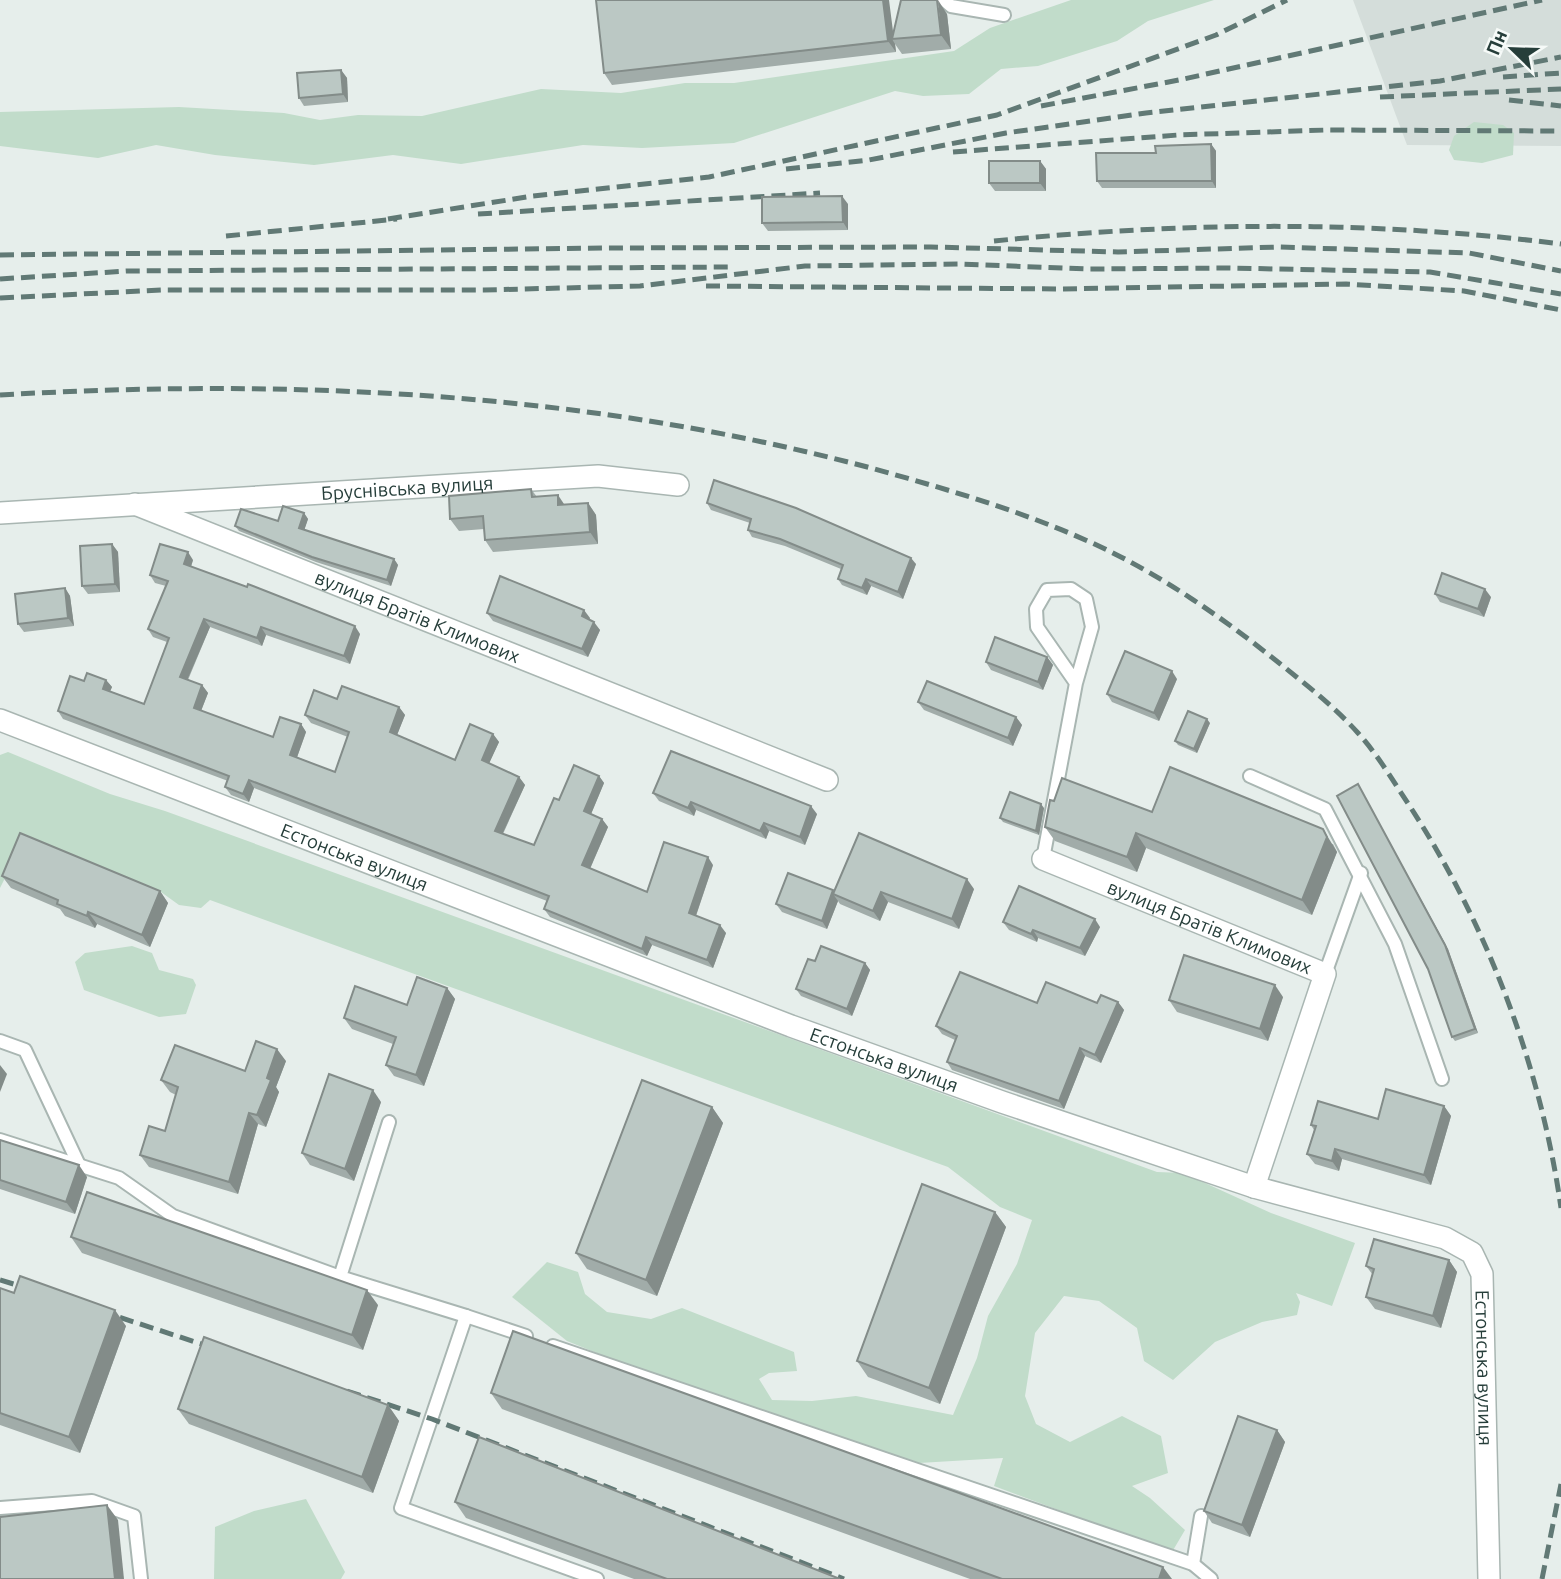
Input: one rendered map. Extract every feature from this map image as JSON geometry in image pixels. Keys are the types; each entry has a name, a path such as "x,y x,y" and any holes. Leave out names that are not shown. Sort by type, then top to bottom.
{"street":[{"name":"Бруснівська вулиця","path":"135,503 598,476 678,485"},
{"name":"вулиця Братів Климових","path":"0,513 135,503 827,780"},
{"name":"Естонська вулиця","path":"0,720 791,1026 1254,1187 1445,1238 1472,1253 1482,1274 1489,1579"},
{"name":"вулиця Братів Климових","path":"1043,859 1325,974 1254,1187"}],"lane":[{"path":"944,0 951,6 1004,15"},
{"path":"1043,859 1076,682 1092,627 1086,599 1070,589 1047,590 1037,609 1037,627 1076,682"},
{"path":"1250,776 1325,809 1361,873 1395,944 1442,1079"},
{"path":"1325,974 1361,873"},
{"path":"0,1041 25,1050 79,1165"},
{"path":"340,1277 389,1122"},
{"path":"0,1140 119,1178 173,1216 340,1277 466,1316 1194,1564 1211,1579"},
{"path":"466,1316 401,1508 597,1579"},
{"path":"0,1508 92,1501 134,1516 141,1579"},
{"path":"1194,1564 1201,1516"}],"shaded area":[{"path":"1353,0 1561,0 1561,146 1407,145"}],"green space":[{"path":"1071,0 1214,0 1148,21 1117,41 1038,66 1001,69 969,94 923,96 895,91 734,143 642,148 583,145 461,164 393,155 314,165 215,155 156,145 98,158 0,146 0,112 179,107 284,113 320,120 358,115 422,116 541,89 621,93 685,83 734,83 954,51 990,28"},
{"path":"1474,122 1503,125 1514,133 1513,155 1482,163 1454,160 1449,150 1454,136"},
{"path":"8,752 110,794 165,811 1157,1172 1183,1173 1271,1213 1355,1243 1332,1306 1296,1293 1300,1302 1297,1315 1262,1322 1215,1342 1173,1380 1144,1361 1137,1328 1099,1301 1064,1296 1035,1333 1025,1396 1036,1424 1070,1442 1122,1416 1161,1436 1168,1473 1132,1486 1150,1498 1185,1530 1172,1552 994,1486 1003,1458 919,1463 815,1441 567,1341 512,1297 547,1262 578,1272 585,1294 607,1312 651,1319 682,1308 794,1352 797,1371 769,1373 759,1379 772,1400 812,1401 856,1396 953,1415 977,1358 988,1316 1017,1264 1032,1220 1000,1207 948,1167 210,900 201,908 179,905 161,892 35,841 8,872 0,888 0,755"},
{"path":"132,946 152,953 159,970 193,979 196,985 186,1014 159,1017 84,990 75,962 85,953"},
{"path":"306,1499 345,1572 341,1579 214,1579 215,1527 254,1511"}],"building":[{"path":"596,0 883,0 888,41 604,73"},
{"path":"901,0 937,0 941,35 892,39"},
{"path":"341,70 343,94 299,98 297,73"},
{"path":"1211,144 1212,181 1097,181 1096,153 1156,153 1155,146"},
{"path":"989,161 1040,161 1040,183 989,183"},
{"path":"842,196 843,222 762,223 762,197"},
{"path":"714,480 796,508 911,558 898,592 866,579 862,588 838,579 843,565 780,539 748,530 751,519 707,503"},
{"path":"531,489 532,497 558,495 558,505 588,503 590,532 485,540 483,516 450,519 449,496"},
{"path":"283,506 304,513 299,528 394,559 387,580 312,557 235,526 241,509 278,521"},
{"path":"112,544 115,584 82,586 80,546"},
{"path":"160,544 188,552 184,564 247,587 248,584 355,626 344,656 261,627 257,638 204,619 180,677 202,685 194,708 273,737 280,717 301,724 290,755 335,772 349,732 305,715 314,690 337,699 342,686 399,707 390,732 455,760 470,724 493,734 482,760 519,777 495,831 534,845 554,798 559,800 574,765 599,776 584,811 602,819 582,865 647,892 664,842 708,857 689,913 720,925 707,960 646,937 642,949 544,909 549,896 249,780 243,794 225,787 229,776 58,711 70,676 84,681 87,673 106,680 103,689 144,704 169,638 148,629 168,581 150,575"},
{"path":"1442,573 1485,589 1478,609 1435,594"},
{"path":"500,576 584,610 582,616 594,622 582,649 487,613"},
{"path":"65,588 68,618 18,624 15,594"},
{"path":"995,637 1047,657 1038,682 986,662"},
{"path":"1125,651 1172,671 1154,713 1107,694"},
{"path":"927,681 1016,717 1008,738 918,702"},
{"path":"1188,711 1207,719 1194,749 1175,741"},
{"path":"671,751 811,806 800,837 764,823 760,831 691,802 688,808 653,793"},
{"path":"1170,767 1323,829 1327,837 1302,900 1136,833 1127,857 1045,827 1050,800 1054,801 1062,778 1152,812"},
{"path":"1358,784 1445,945 1475,1029 1452,1037 1428,969 1337,796"},
{"path":"1010,792 1041,804 1036,831 1000,818"},
{"path":"20,833 160,891 142,935 88,912 87,916 57,904 58,900 2,876"},
{"path":"859,833 967,879 952,919 881,892 873,911 833,894"},
{"path":"788,873 833,890 822,921 776,904"},
{"path":"1019,886 1095,919 1080,948 1033,930 1031,934 1003,922"},
{"path":"821,946 865,963 847,1009 796,989 808,959 815,961"},
{"path":"1184,955 1275,985 1260,1029 1169,1000"},
{"path":"960,972 1037,1003 1046,982 1097,1003 1101,995 1118,1002 1095,1055 1080,1048 1059,1101 947,1062 957,1036 936,1026"},
{"path":"417,977 447,988 416,1075 386,1065 396,1037 344,1018 355,986 407,1005"},
{"path":"256,1041 277,1049 267,1078 271,1080 257,1115 249,1113 229,1182 140,1155 149,1126 165,1131 178,1087 161,1080 175,1045 245,1071"},
{"path":"329,1074 373,1090 345,1169 302,1153"},
{"path":"642,1080 712,1107 646,1280 576,1253"},
{"path":"1386,1089 1444,1106 1424,1175 1335,1149 1332,1161 1307,1154 1316,1126 1311,1125 1318,1101 1378,1119"},
{"path":"0,1140 79,1165 66,1202 0,1180"},
{"path":"922,1184 995,1212 929,1388 857,1361"},
{"path":"87,1192 367,1290 352,1335 71,1237"},
{"path":"1374,1239 1449,1260 1433,1316 1366,1297 1374,1269 1366,1266"},
{"path":"20,1276 115,1310 69,1437 0,1413 0,1288 14,1293"},
{"path":"513,1331 1163,1567 1159,1579 1002,1579 491,1393"},
{"path":"204,1337 388,1405 362,1477 178,1409"},
{"path":"1238,1416 1277,1430 1242,1525 1204,1511"},
{"path":"479,1437 840,1579 667,1579 455,1502"},
{"path":"107,1505 115,1579 0,1579 0,1517"}],"railway":[{"path":"388,219 533,196 709,177 997,115 1216,35 1287,0"},
{"path":"1041,106 1179,80 1542,0"},
{"path":"786,169 869,160 1006,133 1146,113 1440,81 1561,57"},
{"path":"1503,77 1561,73"},
{"path":"1380,97 1561,89"},
{"path":"1509,100 1561,106"},
{"path":"953,152 1178,135 1327,130 1561,131"},
{"path":"478,214 820,193"},
{"path":"226,236 397,219"},
{"path":"994,241 1135,230 1278,226 1420,231 1561,244"},
{"path":"0,255 931,247 1118,252 1279,247 1469,253 1561,271"},
{"path":"0,298 162,290 484,290 640,286 805,266 958,264 1089,269 1227,268 1430,272 1561,294"},
{"path":"0,279 127,271 728,267"},
{"path":"706,286 1059,289 1346,284 1464,291 1561,310"},
{"path":"0,395 110,390 329,391 548,407 656,422 764,442 930,485 1047,524 1125,559 1209,611 1292,673 1348,722 1385,768 1463,898 1507,998 1540,1102 1561,1208"},
{"path":"0,1280 37,1291"},
{"path":"100,1311 220,1350"},
{"path":"347,1391 432,1419 844,1579"},
{"path":"1542,1579 1561,1484"}]}
